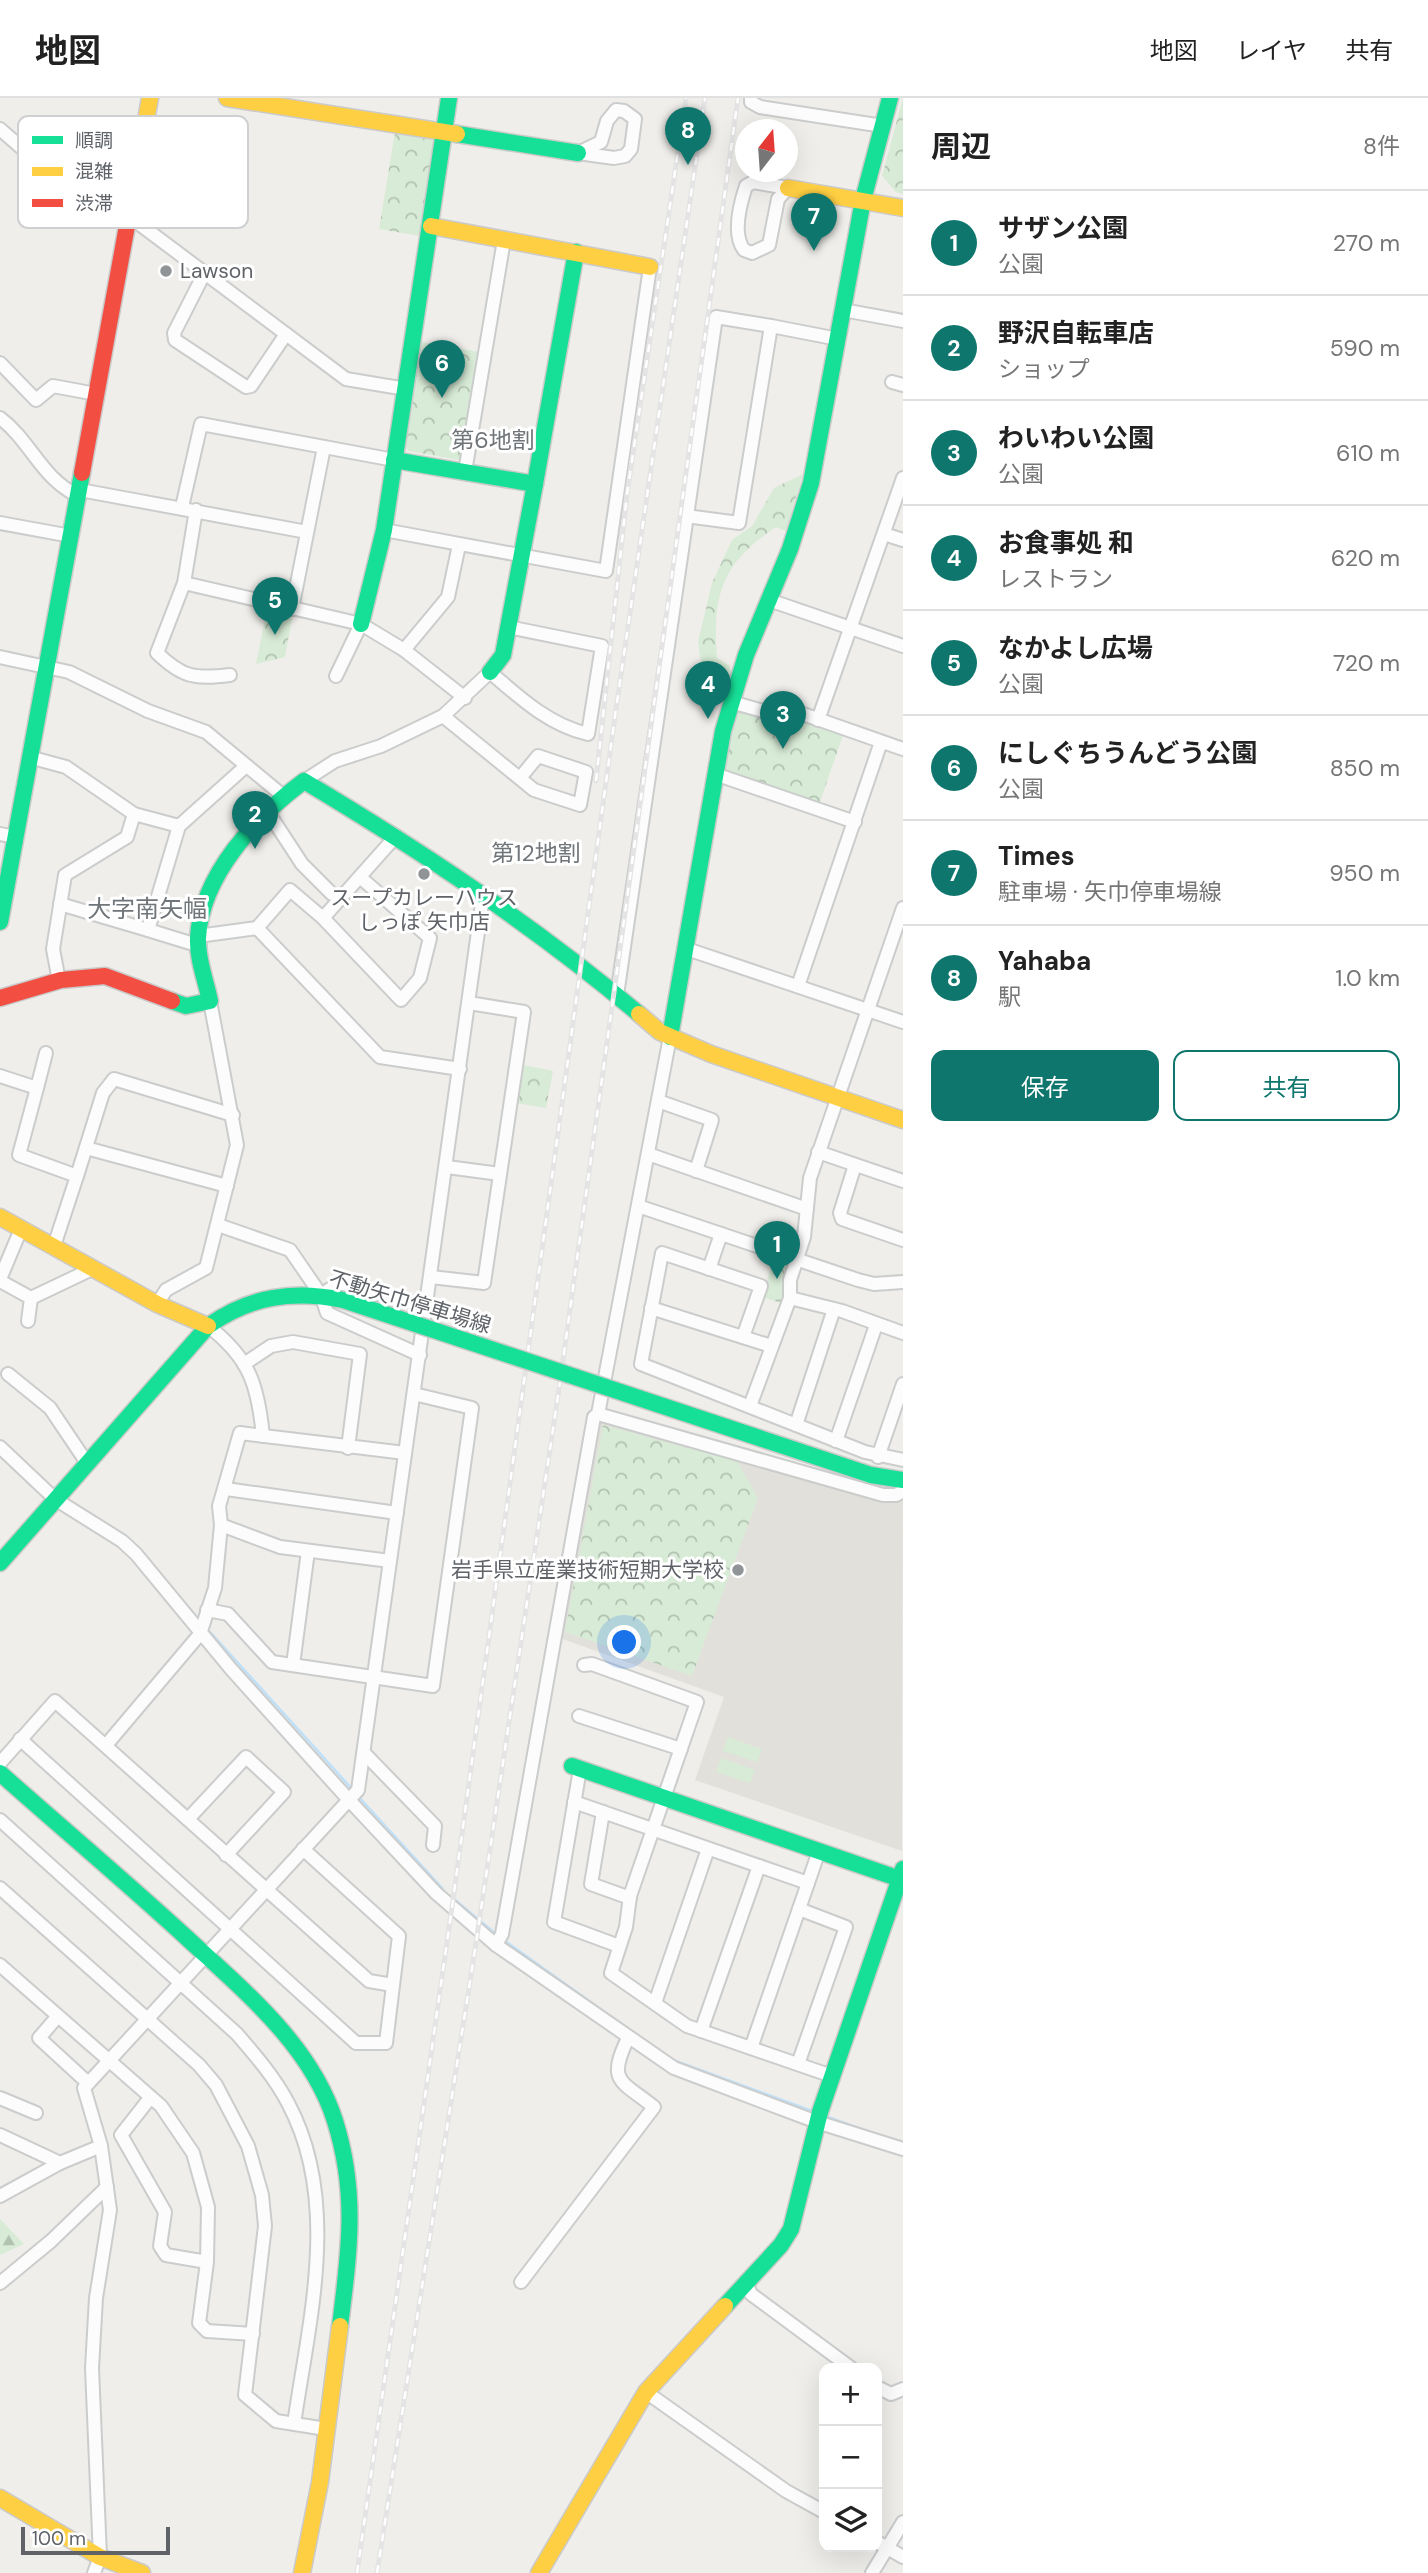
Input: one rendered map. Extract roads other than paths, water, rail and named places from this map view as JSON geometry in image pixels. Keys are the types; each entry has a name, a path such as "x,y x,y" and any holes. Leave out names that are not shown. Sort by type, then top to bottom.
{"street":[{"path":"146,116 150,98"},
{"path":"227,98 578,153 614,158 625,156 631,149 635,119 632,115 615,110 610,114 601,142 578,153"},
{"path":"336,676 361,624 384,530 432,226 449,98"},
{"path":"751,98 751,102 760,107 883,126"},
{"path":"499,1940 594,1416 598,1414 648,1154 730,702 790,549 811,483 863,200 890,98"},
{"path":"0,129 18,145"},
{"path":"788,188 778,199 769,246 752,253 744,250 737,234 746,186 753,182 863,200 903,208"},
{"path":"384,530 606,571 650,267 432,226"},
{"path":"0,922 7,836 29,757 79,493 125,228"},
{"path":"145,228 346,379 406,389"},
{"path":"465,472 504,240"},
{"path":"157,1304 166,1290 206,1268 237,1145 199,941 210,893 228,859 282,795 335,761 381,746 443,716 465,698 503,655 576,252"},
{"path":"205,272 174,333 175,340 246,387 251,386 286,334"},
{"path":"843,310 903,321"},
{"path":"617,995 716,317 838,339"},
{"path":"687,516 739,523 771,326"},
{"path":"0,363 36,400 53,386 96,394"},
{"path":"0,418 44,472 62,487 79,493 196,510 307,532"},
{"path":"182,508 201,424 535,484"},
{"path":"292,609 324,447"},
{"path":"818,720 903,478"},
{"path":"196,510 184,583 157,653 175,671 194,677 230,675"},
{"path":"0,523 71,536"},
{"path":"884,534 903,540"},
{"path":"404,650 448,597 459,545"},
{"path":"184,583 361,624 404,650 465,698"},
{"path":"769,600 903,646"},
{"path":"490,672 533,708 569,729 588,734 602,646 508,627"},
{"path":"0,657 69,672 148,710 206,732 282,795"},
{"path":"730,702 777,715 803,714 903,749"},
{"path":"443,716 534,790 580,805 586,772 538,756 520,778"},
{"path":"798,986 881,742"},
{"path":"29,757 66,767 134,814 179,826"},
{"path":"148,930 179,826 246,766"},
{"path":"715,774 855,822"},
{"path":"304,781 396,836 580,964 647,1024 670,1037 903,1120"},
{"path":"268,811 303,864 332,894"},
{"path":"59,981 53,949 65,875 127,837 134,814"},
{"path":"323,918 396,836"},
{"path":"60,904 148,930 199,941 257,928 290,890 323,918 401,1000 420,978 430,938 361,878"},
{"path":"97,2565 92,2368 96,2298 110,2210 101,2146 84,2088 353,1795 364,1753 447,1167 482,896"},
{"path":"750,1406 790,1298 788,1289 804,1237 810,1178 903,908"},
{"path":"257,928 380,1057 460,1069"},
{"path":"684,948 903,1022"},
{"path":"0,998 59,981 105,976 186,1006 210,1001"},
{"path":"431,1277 484,1283 524,1012 469,1003"},
{"path":"46,1053 19,1155 76,1176"},
{"path":"0,1076 37,1088"},
{"path":"54,1246 103,1093 114,1079 233,1115"},
{"path":"658,1101 712,1119 696,1171"},
{"path":"86,1148 227,1186"},
{"path":"818,1152 903,1181"},
{"path":"648,1154 807,1209"},
{"path":"855,1165 840,1213 842,1219 903,1240"},
{"path":"447,1167 500,1174"},
{"path":"638,1206 874,1284 903,1283"},
{"path":"0,1217 157,1304 208,1326 244,1364 258,1393 263,1436"},
{"path":"218,1225 290,1250 321,1294 327,1313 420,1355"},
{"path":"21,1228 0,1280 31,1298"},
{"path":"709,1269 721,1234"},
{"path":"743,1337 761,1286 662,1253 641,1364 878,1457 903,1460"},
{"path":"31,1298 94,1268"},
{"path":"321,1294 340,1283 427,1306"},
{"name":"不動矢巾停車場線","path":"0,1563 208,1326 225,1312 247,1301 270,1296 321,1294 343,1300 871,1475 903,1480"},
{"path":"28,1321 31,1298"},
{"path":"790,1298 834,1309 903,1333"},
{"path":"652,1308 771,1346"},
{"path":"796,1425 834,1309"},
{"path":"836,1441 876,1325"},
{"path":"244,1364 271,1346 293,1342 360,1354 348,1448"},
{"path":"8,1374 50,1408 87,1463"},
{"path":"878,1457 903,1384"},
{"path":"203,1623 228,1614 272,1662 374,1675 433,1686 472,1408 414,1394"},
{"path":"598,1414 883,1495 896,1495 903,1491"},
{"path":"107,1744 203,1623 215,1588 221,1525 219,1506 240,1433 405,1453"},
{"path":"0,1447 55,1499 122,1541 203,1623 436,1893 628,2038 688,2074 819,2117 903,2149"},
{"path":"226,1489 397,1513"},
{"path":"221,1525 264,1544 390,1561"},
{"path":"293,1665 308,1551"},
{"path":"584,1665 695,1700 630,1898 611,1973 685,2025 832,2076"},
{"path":"0,1763 55,1700 107,1744 265,1891 369,1981 393,1985"},
{"path":"579,1716 681,1749"},
{"path":"20,1740 356,2043 386,2043 398,1936 303,1849"},
{"path":"364,1753 435,1826 433,1845"},
{"path":"188,1819 246,1757 275,1783 284,1792 226,1855"},
{"path":"540,2573 646,2392 781,2245 794,2223 819,2117 901,1873 819,1851 576,1767 574,1802 554,1924 619,1946"},
{"path":"0,1773 205,1955 279,2027 299,2051 319,2083 336,2120 349,2184 352,2233 326,2429 302,2573"},
{"path":"574,1802 808,1883"},
{"path":"603,1812 591,1884 630,1898"},
{"path":"0,1820 237,2034 266,2069 289,2104 308,2156 318,2218 317,2260 295,2424"},
{"path":"655,2004 708,1849"},
{"path":"751,2048 819,1851"},
{"path":"701,2031 759,1866"},
{"path":"0,1888 147,2017 216,2085 248,2146 262,2195 265,2226 245,2395 276,2421 326,2429"},
{"path":"798,2064 846,1927 799,1909"},
{"path":"0,1965 161,2106 193,2154 208,2207 208,2262 199,2323 207,2331 253,2334"},
{"path":"58,2016 39,2039 88,2083"},
{"path":"520,2282 654,2107 621,2081 616,2072 616,2063 628,2038"},
{"path":"0,2098 36,2113"},
{"path":"150,2098 121,2134 165,2212 160,2246 166,2255 208,2262"},
{"path":"0,2135 60,2163"},
{"path":"0,2196 60,2163 101,2146"},
{"path":"0,2283 51,2241 107,2187"},
{"path":"746,2283 751,2294 844,2363"},
{"path":"882,2390 891,2394 903,2389"},
{"path":"646,2392 786,2491 819,2509"},
{"path":"0,2498 97,2565 142,2573"},
{"path":"903,2522 882,2545 903,2557"},
{"path":"873,2573 880,2552"}],"waterway":[{"path":"186,1605 200,1621"},
{"path":"210,1632 353,1790"},
{"path":"357,1795 443,1889"},
{"path":"454,1899 497,1935"},
{"path":"505,1941 662,2053"},
{"path":"673,2060 812,2111"},
{"path":"825,2116 878,2135"}],"railway":[{"path":"596,781 627,494 686,98"},
{"path":"357,2573 452,1907 616,709 705,98"},
{"path":"377,2573 474,1956 559,1389 738,98"}],"place":[{"name":"Yahaba","path":"688,165"},
{"name":"Times","path":"814,251"},
{"name":"Lawson","path":"166,271"},
{"name":"にしぐちうんどう公園","path":"442,398"},
{"name":"なかよし広場","path":"275,635"},
{"name":"お食事処 和","path":"708,719"},
{"name":"わいわい公園","path":"783,749"},
{"name":"野沢自転車店","path":"255,849"},
{"name":"スープカレーハウス しっぽ 矢巾店","path":"424,874"},
{"name":"サザン公園","path":"777,1279"},
{"name":"岩手県立産業技術短期大学校","path":"738,1570"}],"district":[{"name":"第6地割","path":"493,440"},
{"name":"第12地割","path":"536,853"},
{"name":"大字南矢幅","path":"147,908"}]}
